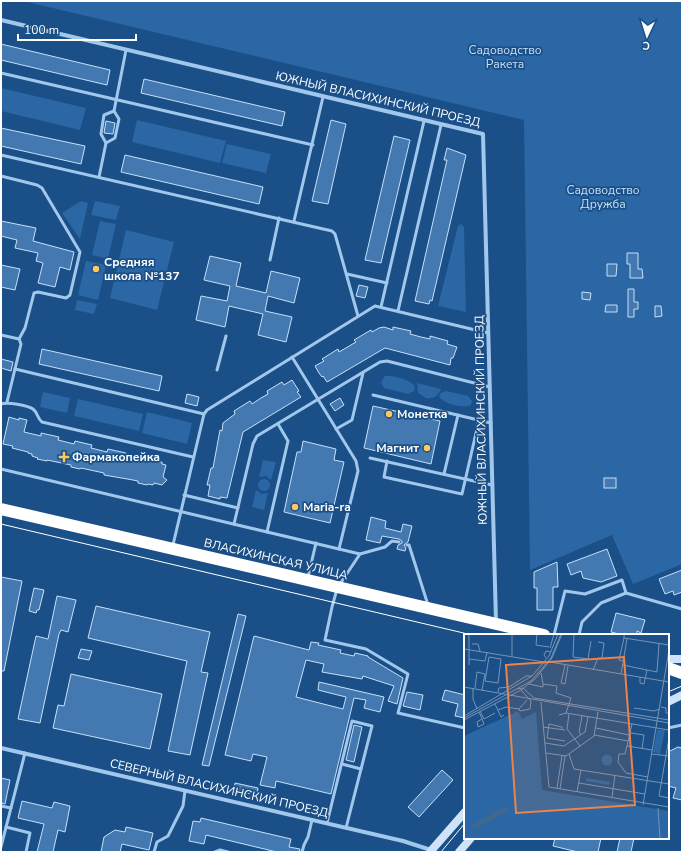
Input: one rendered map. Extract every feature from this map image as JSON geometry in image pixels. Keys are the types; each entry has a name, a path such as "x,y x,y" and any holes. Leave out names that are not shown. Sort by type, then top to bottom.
{"highway":[{"name":"ВЛАСИХИНСКАЯ УЛИЦА","path":"1,509 540,634"}],"main road":[{"path":"669,659 682,659"},
{"path":"669,703 682,697"},
{"path":"431,851 464,813"},
{"path":"459,852 470,839"}],"street":[{"name":"ЮЖНЫЙ ВЛАСИХИНСКИЙ ПРОЕЗД","path":"1,20 483,134 496,624"},
{"name":"СЕВЕРНЫЙ ВЛАСИХИНСКИЙ ПРОЕЗД","path":"1,748 403,841 431,851"}],"lane":[{"path":"106,143 115,138 119,119 114,111 126,50"},
{"path":"1,73 313,145"},
{"path":"294,222 323,97"},
{"path":"99,177 106,143 101,134 104,116 114,111"},
{"path":"381,307 424,121"},
{"path":"398,311 441,125"},
{"path":"1,155 332,230 335,234 358,316"},
{"path":"1,176 42,188 80,252 70,295 66,298 38,292 34,293 25,328 19,338 20,344 7,402"},
{"path":"270,260 279,218"},
{"path":"346,274 387,283"},
{"path":"172,549 193,457 206,410 375,306 488,333"},
{"path":"1,335 19,338"},
{"path":"217,370 226,336"},
{"path":"292,357 356,461 358,471 340,549"},
{"path":"234,524 253,444 257,436 380,362 387,362 490,388"},
{"path":"14,369 204,414"},
{"path":"336,429 352,420 363,373"},
{"path":"373,395 491,423"},
{"path":"1,404 7,402 32,408 36,412 38,419 42,422 193,457"},
{"path":"444,474 458,415"},
{"path":"387,461 384,477 462,494 479,420"},
{"path":"267,532 288,441 278,424"},
{"path":"370,458 492,485"},
{"path":"1,469 360,554 385,547 392,541 399,542"},
{"path":"184,495 238,508"},
{"path":"308,580 316,544"},
{"path":"407,545 409,545 417,565 430,609"},
{"path":"360,554 338,587 325,640 366,649 408,674 398,713 464,728"},
{"path":"554,634 565,591 585,594 622,580 626,593"},
{"path":"579,634 582,622 601,603 626,593 682,609"},
{"path":"327,823 352,721 359,722 372,726 346,828"},
{"path":"669,728 682,725"},
{"path":"1,847 25,753"},
{"path":"342,764 361,769"},
{"path":"154,852 157,842 168,836 183,806 185,791"},
{"path":"1,806 11,808"},
{"path":"302,852 308,837 312,820"},
{"path":"6,828 30,833 26,852"},
{"path":"215,852 220,850 228,852"}],"green space":[{"name":"Садоводство Дружба","path":"23,1 682,1 682,564 633,584 612,535 530,570 524,120"},
{"path":"1,88 86,108 80,130 1,111"},
{"path":"137,120 226,141 220,163 132,142"},
{"path":"227,144 271,154 266,173 222,163"},
{"path":"81,201 88,203 80,239 62,213"},
{"path":"95,201 120,206 116,220 91,215"},
{"path":"100,221 116,224 108,259 92,255"},
{"path":"461,224 464,227 466,312 438,306 458,226"},
{"path":"126,230 174,242 157,310 110,298"},
{"path":"86,261 106,265 98,300 78,295"},
{"path":"77,300 97,304 94,314 75,310"},
{"path":"385,376 397,377 410,382 415,387 414,391 408,394 384,388 381,382"},
{"path":"417,383 441,389 435,396 426,398 418,393"},
{"path":"446,391 468,396 472,401 471,405 453,405 442,400 439,397 440,394"},
{"path":"43,392 70,398 67,413 40,407"},
{"path":"78,399 143,414 139,431 74,416"},
{"path":"147,412 192,423 187,444 142,433"},
{"path":"263,460 276,462 271,480 266,476 259,477"},
{"path":"262,479 266,479 270,485 266,491 262,491 258,487 258,483"},
{"path":"256,490 262,494 268,493 264,510 252,507"}],"building":[{"path":"1,44 110,70 107,85 1,60"},
{"path":"144,79 285,112 282,126 141,93"},
{"path":"331,120 346,124 328,204 312,201"},
{"path":"106,121 115,123 113,134 104,133"},
{"path":"1,128 85,146 81,164 1,146"},
{"path":"394,136 410,140 381,263 365,260"},
{"path":"447,148 466,155 432,301 430,300 429,304 415,301 447,160 444,160"},
{"path":"125,155 263,187 259,204 121,172"},
{"path":"1,221 36,228 33,241 74,252 70,270 60,267 55,287 38,283 43,263 36,261 38,253 15,248 17,240 1,236"},
{"path":"627,253 638,253 638,269 642,269 643,278 630,278 630,264 627,264"},
{"path":"210,256 241,263 236,286 266,293 271,271 300,278 294,303 268,296 265,311 292,317 286,342 258,335 263,314 229,306 225,327 196,320 201,296 227,301 230,286 204,280"},
{"path":"607,264 617,264 616,276 607,276"},
{"path":"1,265 20,269 15,290 1,287"},
{"path":"359,285 368,287 365,298 356,296"},
{"path":"628,289 634,289 634,302 638,302 638,309 634,309 634,317 628,317"},
{"path":"582,292 591,293 590,300 582,299"},
{"path":"606,305 617,305 617,312 605,312"},
{"path":"655,306 661,306 662,316 655,317"},
{"path":"384,327 393,330 393,327 411,331 410,334 421,337 430,339 430,336 448,341 447,344 457,347 453,358 451,358 450,365 385,348 327,382 323,376 322,377 315,366 324,361 322,359 338,349 339,352 356,342 354,340 371,330 372,332"},
{"path":"42,349 162,376 159,391 39,364"},
{"path":"1,359 13,362 11,371 1,368"},
{"path":"292,380 301,397 243,432 227,498 220,497 220,499 208,496 210,485 207,485 211,468 213,468 220,430 222,431 223,423 235,414 234,411 250,401 252,404 268,394 267,391 282,382 284,385"},
{"path":"187,394 199,397 197,406 185,403"},
{"path":"340,398 344,405 335,411 330,404"},
{"path":"373,406 440,421 431,464 364,448"},
{"path":"9,417 19,420 19,418 27,420 24,432 41,436 41,433 59,437 58,440 74,444 75,441 92,445 91,448 107,452 108,449 126,453 125,456 141,460 141,457 162,462 162,464 166,465 163,477 167,480 162,485 154,483 153,485 147,485 138,483 138,481 71,467 71,465 37,459 38,458 32,456 32,454 28,452 3,444"},
{"path":"303,441 336,449 334,460 344,462 330,523 284,512 297,452 301,452"},
{"path":"604,478 616,478 616,488 604,488"},
{"path":"371,517 386,521 385,528 401,532 403,524 412,526 408,542 404,545 406,548 405,551 397,549 398,545 402,543 399,539 382,536 380,543 366,540"},
{"path":"607,549 617,576 601,582 583,578 581,571 571,575 567,564"},
{"path":"557,562 558,587 553,587 553,610 537,610 537,588 534,588 534,572"},
{"path":"682,570 682,592 674,595 673,591 665,594 659,579"},
{"path":"1,577 22,581 4,671 1,671"},
{"path":"34,588 44,590 39,610 37,610 36,613 29,611"},
{"path":"57,596 76,600 68,632 61,630 59,634 40,723 18,719 36,636 48,639"},
{"path":"96,606 210,632 201,672 208,673 190,755 168,751 187,661 88,638"},
{"path":"616,613 645,620 641,633 637,631 637,634 619,634 611,632"},
{"path":"238,614 246,616 209,766 202,765"},
{"path":"254,636 309,650 311,642 319,643 318,645 341,650 340,653 354,656 355,653 368,656 403,678 397,704 388,701 394,686 363,676 362,679 322,672 324,664 306,660 296,697 343,709 346,697 318,690 319,682 384,697 380,712 364,708 366,700 354,698 331,794 276,781 275,788 260,785 267,757 253,754 251,761 225,755"},
{"path":"81,649 92,651 89,660 78,658"},
{"path":"71,674 162,694 150,749 53,728 58,705 64,706"},
{"path":"445,690 464,695 464,718 455,716 458,704 442,700"},
{"path":"407,692 423,695 420,710 403,706"},
{"path":"354,725 362,727 354,762 346,760"},
{"path":"678,747 682,748 682,800 673,798 676,788 669,786 669,752"},
{"path":"442,770 453,780 419,817 408,807"},
{"path":"1,778 10,780 5,804 1,803"},
{"path":"235,783 258,788 257,795 234,790"},
{"path":"22,801 52,808 54,802 70,806 65,832 58,830 53,852 37,852 44,824 18,818"},
{"path":"201,818 291,839 289,847 300,849 299,852 277,852 206,835 204,844 189,841 193,821 200,822"},
{"path":"126,827 153,833 149,850 122,844 120,852 101,852 104,837 115,830 125,832"},
{"path":"555,839 601,839 598,852 578,852 553,846"},
{"path":"620,839 634,839 631,852 617,852"}],"tram line":[{"path":"1,524 468,634"},
{"path":"669,692 682,686"},
{"path":"441,852 464,824"}],"place":[{"name":"Средняя школа №137","path":"96,269"},
{"name":"Монетка","path":"389,414"},
{"name":"Магнит","path":"427,448"},
{"name":"Фармакопейка","path":"64,457"},
{"name":"Maria-ra","path":"295,507"}],"park label":[{"name":"Садоводство Ракета","path":"505,57"}]}
